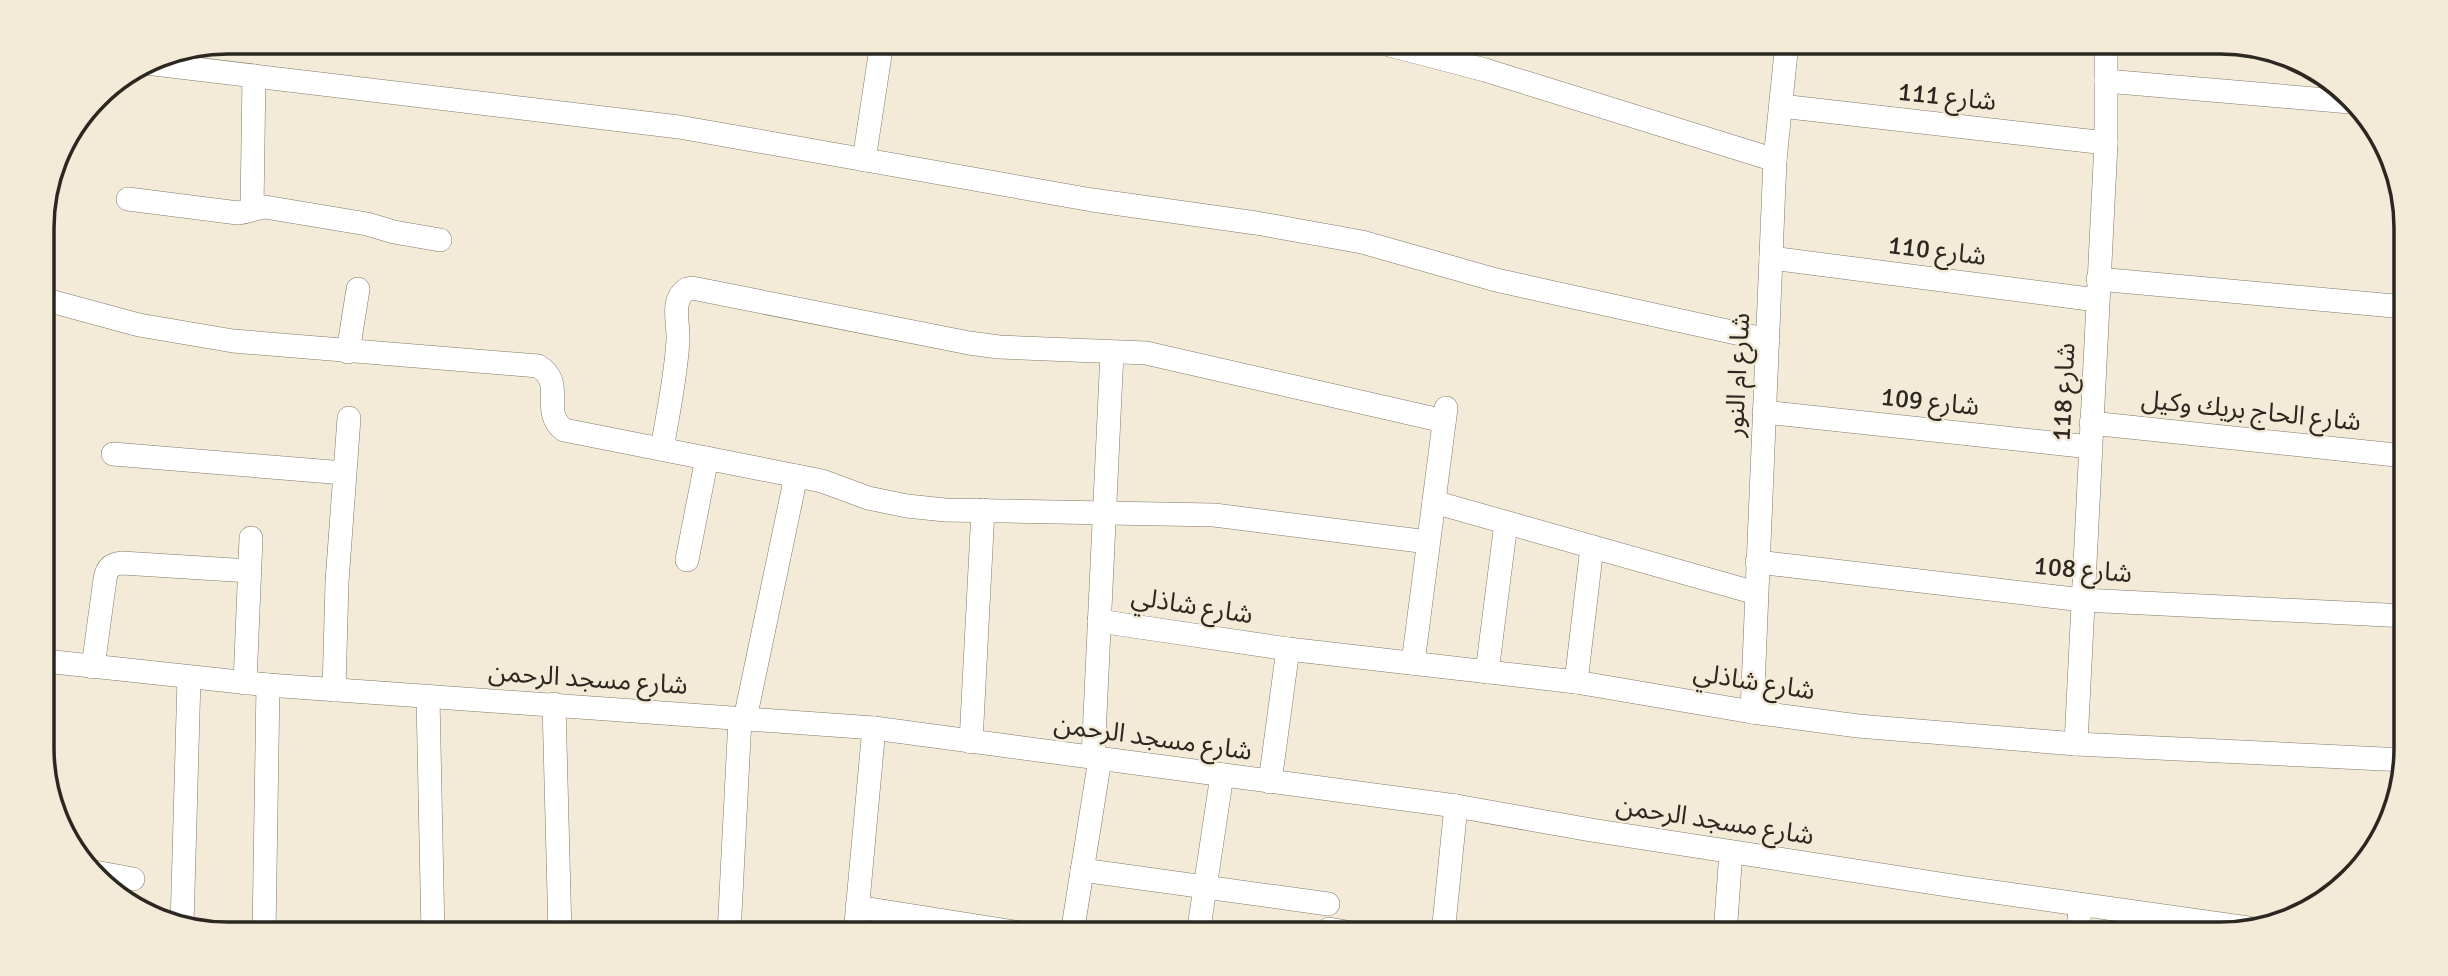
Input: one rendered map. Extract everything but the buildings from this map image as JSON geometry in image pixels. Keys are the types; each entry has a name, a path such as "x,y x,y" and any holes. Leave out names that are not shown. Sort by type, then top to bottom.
{"street":[{"path":"864,160 880,54"},
{"path":"1424,54 1485,70 1775,160"},
{"name":"شارع ام النور","path":"1752,712 1775,160 1786,54"},
{"name":"شارع 118","path":"2076,744 2106,143 2106,54"},
{"path":"166,65 602,116 1092,200 1256,223 1362,242 1496,280 1768,340"},
{"path":"252,208 254,76"},
{"path":"2106,81 2338,101"},
{"name":"شارع 111","path":"1781,106 2106,143"},
{"path":"128,199 238,213 265,207 367,224 440,240"},
{"name":"شارع 110","path":"1771,258 2097,290 2394,306"},
{"path":"662,449 678,349 676,310 679,297 692,288 969,343 999,347 1146,353 1445,414 1413,663"},
{"path":"348,352 358,289"},
{"path":"55,302 139,325 233,341 538,366 551,378 554,419 564,430 822,481 868,498 907,506 1213,515 1428,542"},
{"path":"1074,922 1096,759 1099,621 1112,352"},
{"name":"شارع 109","path":"1764,412 2090,447"},
{"path":"334,690 337,582 349,418"},
{"name":"شارع الحاج بريك وكيل","path":"2091,423 2394,455"},
{"path":"113,454 344,473"},
{"path":"687,559 707,458"},
{"path":"730,922 742,718 796,476"},
{"path":"1434,502 1756,593"},
{"path":"971,742 983,510"},
{"path":"1487,672 1506,523"},
{"path":"245,683 251,538"},
{"path":"1576,682 1592,547"},
{"name":"شارع 108","path":"1757,562 2083,600 2394,615"},
{"path":"93,667 105,579 107,570 114,564 250,572"},
{"name":"شارع شاذلي","path":"1099,621 1288,649 1576,682 1752,712 1858,726 2076,744 2393,759"},
{"path":"1270,782 1288,649"},
{"name":"شارع مسجد الرحمن","path":"54,662 268,685 874,728 1456,806 1731,852 2197,921"},
{"path":"182,915 189,678"},
{"path":"264,922 268,685"},
{"path":"428,697 433,922"},
{"path":"554,705 560,922"},
{"path":"856,922 874,728"},
{"path":"1200,922 1222,775"},
{"path":"1444,921 1456,806"},
{"path":"1726,921 1731,852"},
{"path":"1082,870 1328,904"},
{"path":"109,875 133,879"},
{"path":"2079,921 2081,905"},
{"path":"857,907 949,922"}]}
